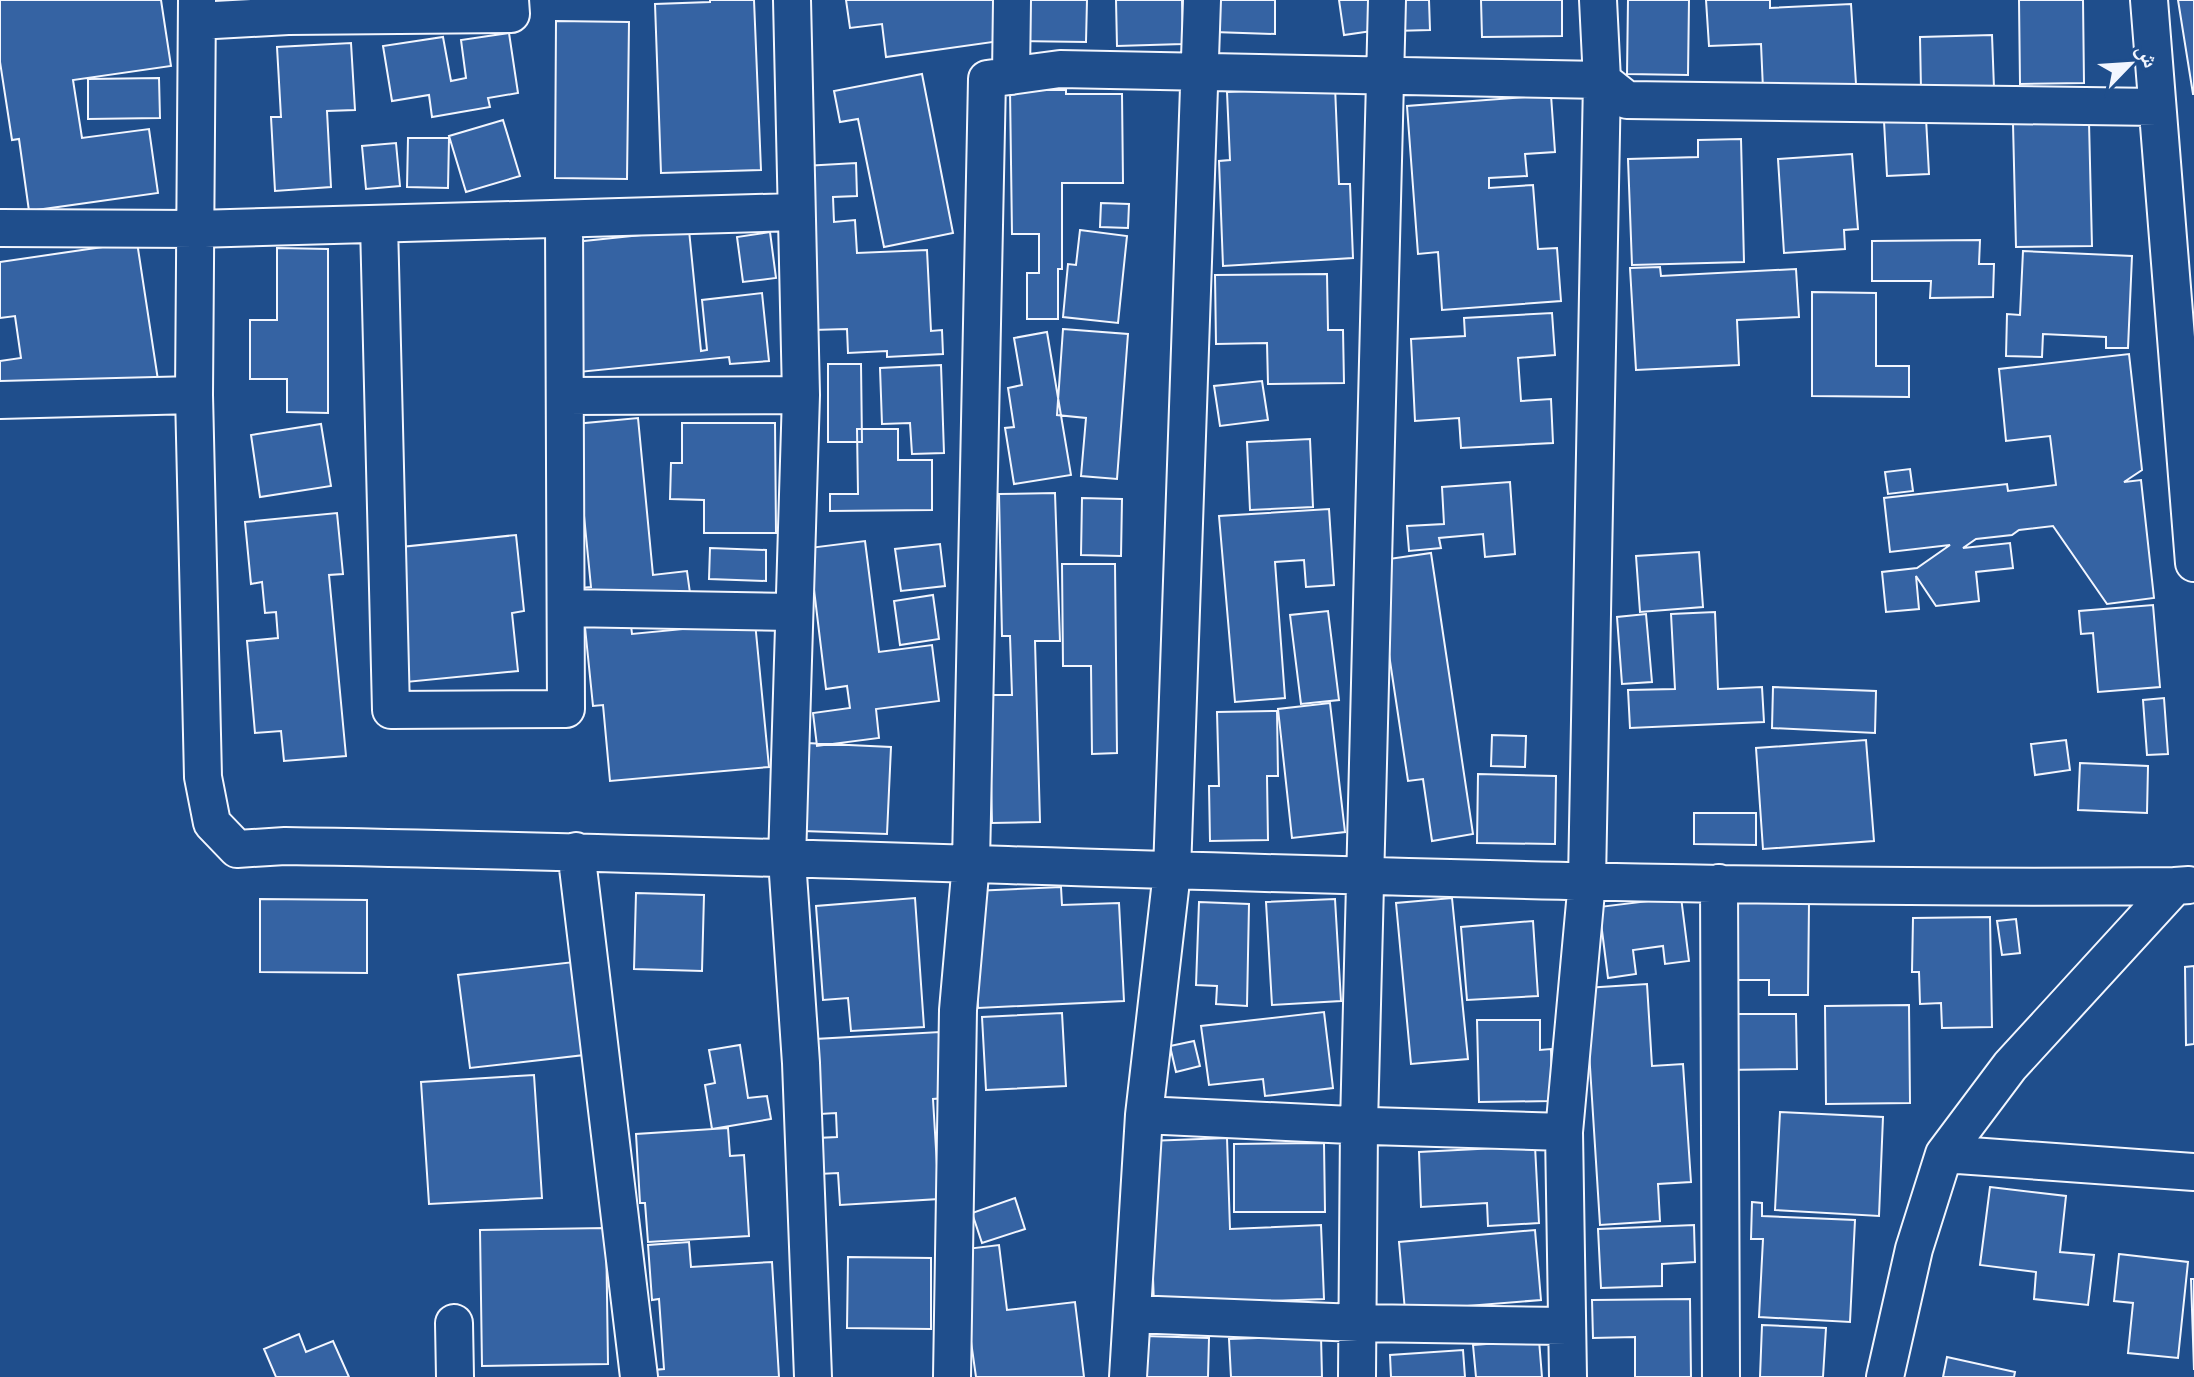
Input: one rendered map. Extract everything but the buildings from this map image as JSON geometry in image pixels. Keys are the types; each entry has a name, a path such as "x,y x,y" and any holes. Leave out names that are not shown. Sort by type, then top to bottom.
{"street":[{"path":"510,0 511,14 288,8 197,10 194,395 203,777 212,823 237,849 285,846 576,851 1366,877 2184,886"},
{"path":"792,0 801,395 792,612 787,860 801,1063 813,1377"},
{"path":"1011,76 1012,0"},
{"path":"1128,1377 1144,1115 1172,872 1202,0"},
{"path":"1357,1377 1359,1125 1387,0"},
{"path":"1568,1377 1564,1132 1587,881 1602,80 1598,0"},
{"path":"2149,0 2157,107 2183,306 2194,563"},
{"path":"952,1377 958,1010 971,863 987,79 1060,69 1602,80 1627,100 2157,107"},
{"path":"0,228 196,229 795,212"},
{"path":"379,224 391,710 566,709 564,219"},
{"path":"0,400 194,395"},
{"path":"565,396 801,395"},
{"path":"566,608 792,612"},
{"path":"576,851 639,1377"},
{"path":"1719,883 1721,1377"},
{"path":"1885,1377 1914,1249 1944,1154 2010,1066 2184,886"},
{"path":"1144,1115 1564,1132"},
{"path":"1944,1154 2194,1172"},
{"path":"1132,1314 1358,1323 1567,1326"},
{"path":"454,1323 455,1377"}]}
